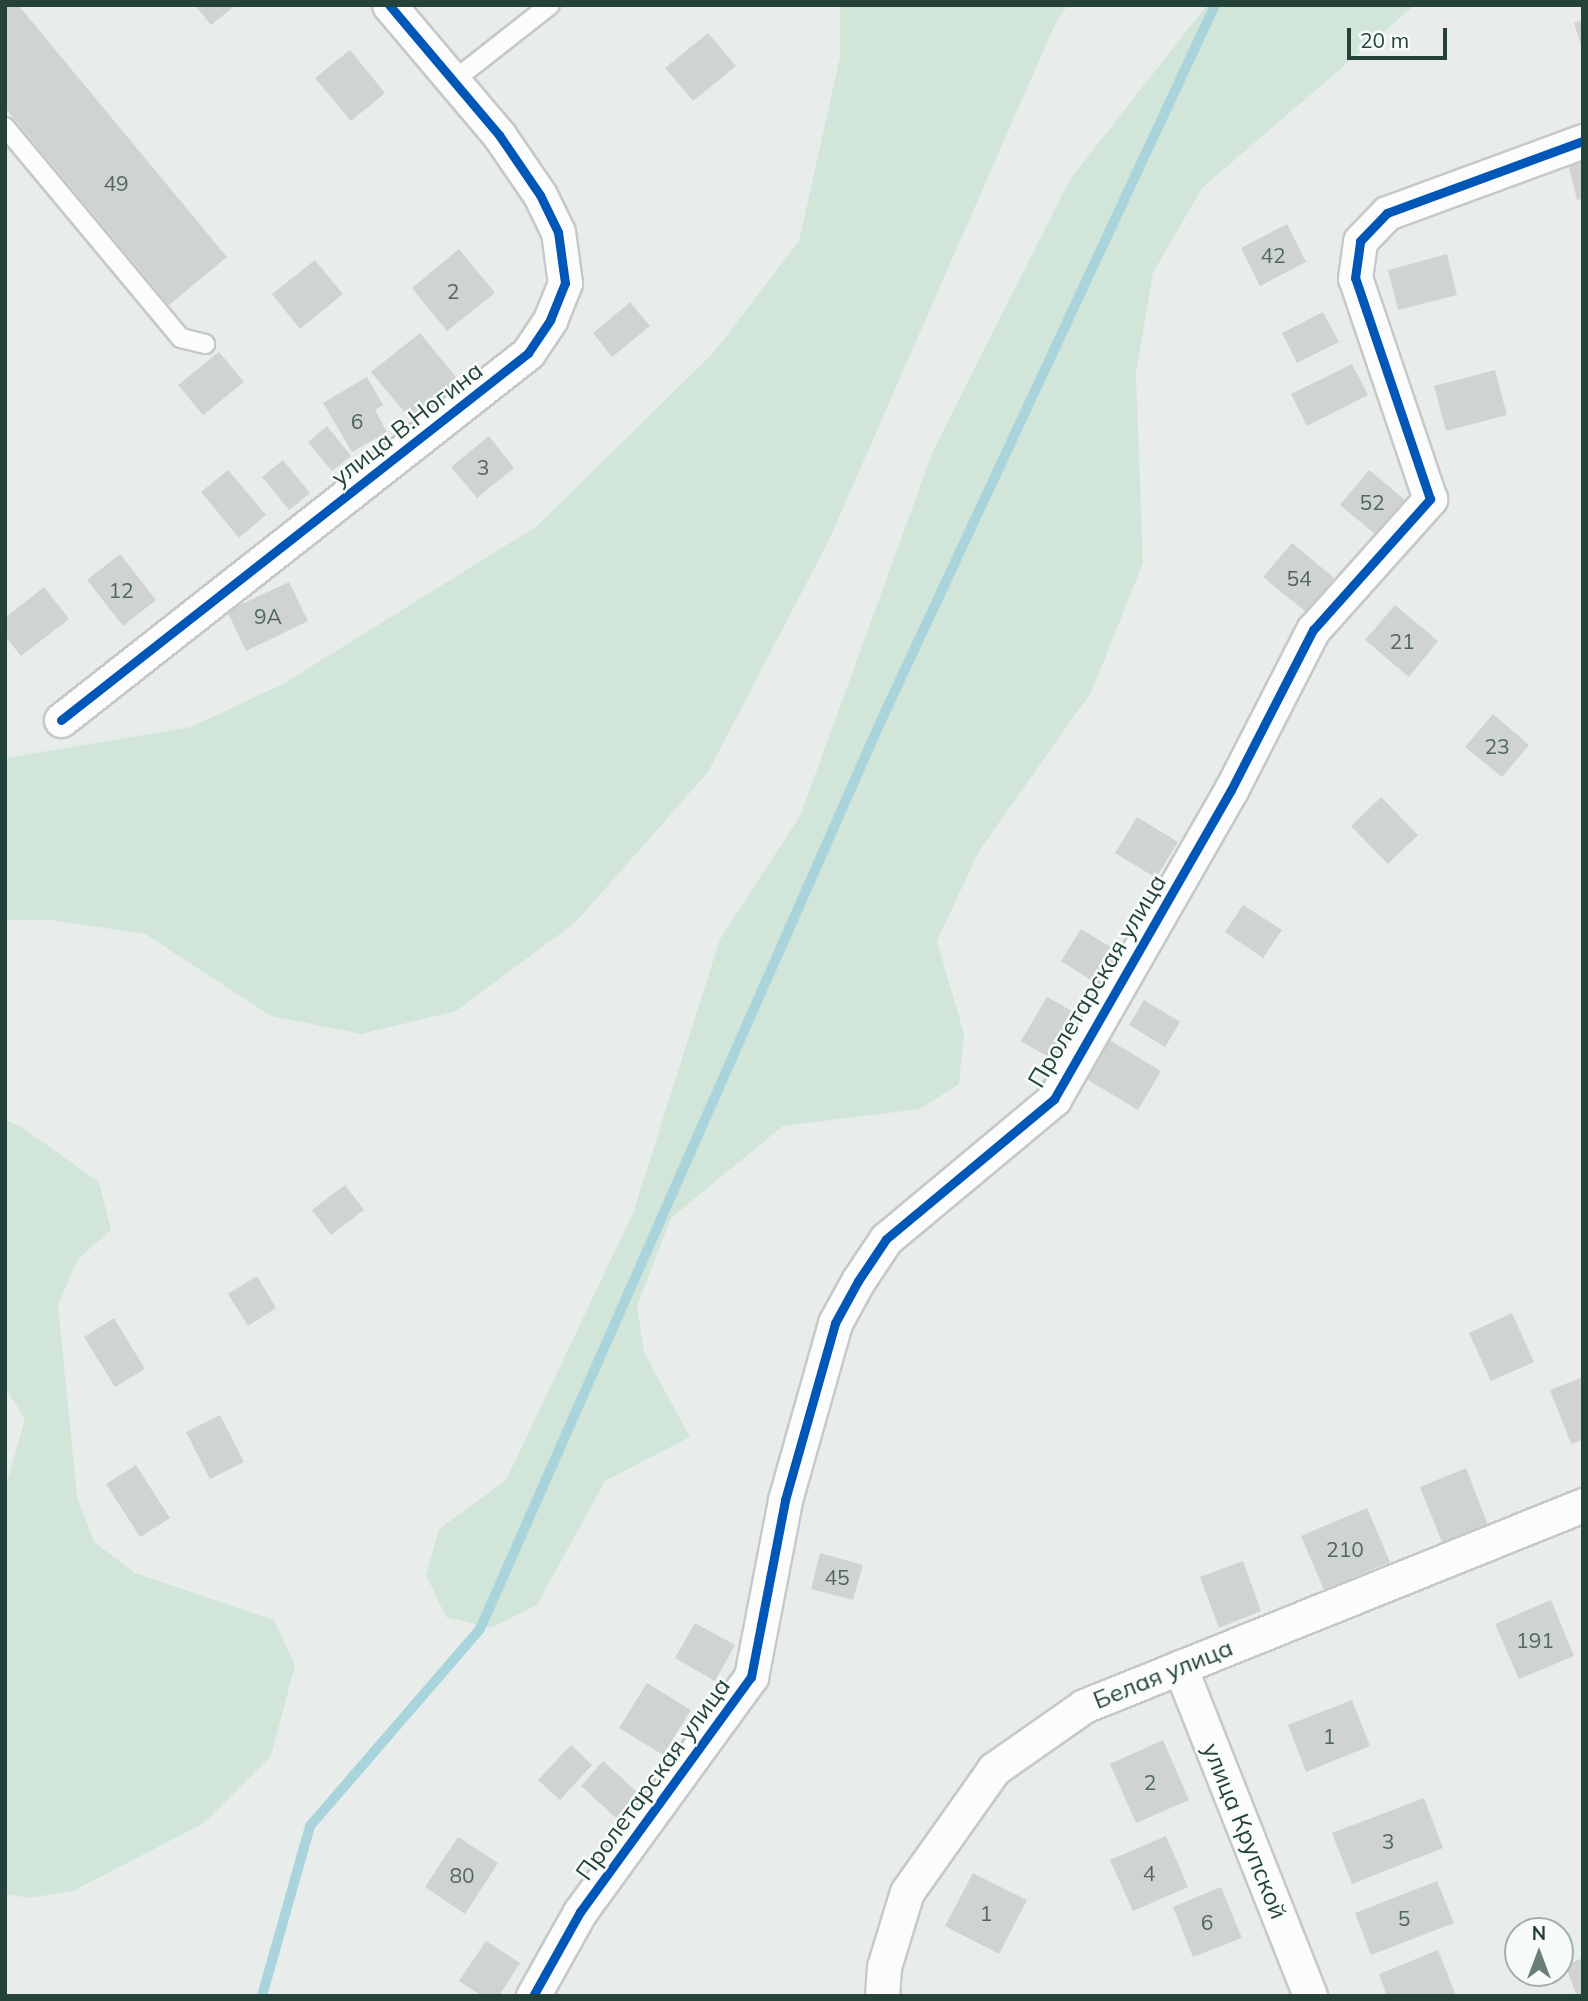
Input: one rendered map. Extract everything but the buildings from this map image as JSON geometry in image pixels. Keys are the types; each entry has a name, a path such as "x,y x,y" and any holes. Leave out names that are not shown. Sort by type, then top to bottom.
{"street":[{"name":"улица В.Ногина","path":"61,720 528,353 550,320 565,283 558,232 499,135 389,5"},
{"name":"Пролетарская улица","path":"533,1996 580,1912 751,1677 785,1500 835,1323 858,1281 886,1239 1054,1099 1231,790 1313,630 1430,499 1355,278 1360,241 1387,213 1583,141"},
{"name":"Белая улица","path":"883,1996 884,1967 907,1892 994,1769 1084,1706 1583,1505"},
{"name":"улица Крупской","path":"1180,1667 1310,1996"}],"lane":[{"path":"453,81 550,5"},
{"path":"5,127 181,338 205,344"}],"green space":[{"path":"840,5 1068,5 1056,22 829,540 708,772 576,922 456,1011 361,1034 271,1016 145,934 51,920 5,920 5,758 191,727 283,684 537,526 713,353 799,241 840,57"},
{"path":"1207,5 1415,5 1202,188 1153,273 1136,373 1143,563 1092,691 979,851 937,941 964,1034 959,1084 920,1109 783,1126 671,1218 637,1306 644,1352 690,1437 605,1481 537,1605 491,1628 446,1617 426,1575 439,1529 506,1480 633,1213 720,939 800,816 933,451 1070,179"},
{"path":"5,1120 20,1126 99,1182 111,1230 77,1260 58,1306 77,1497 94,1542 135,1573 274,1620 295,1665 271,1756 204,1823 73,1891 29,1898 5,1894 5,1489 25,1419 5,1387"}],"waterway":[{"path":"262,1996 310,1826 480,1629 880,723 1215,5"}],"cycle path":[{"path":"61,720 528,353 550,320 565,283 558,232 540,195 499,135 389,5"},
{"path":"533,1996 580,1912 751,1677 785,1500 835,1323 858,1281 886,1239 1054,1099 1231,790 1313,630 1430,499 1355,278 1360,241 1387,213 1583,141"}]}
